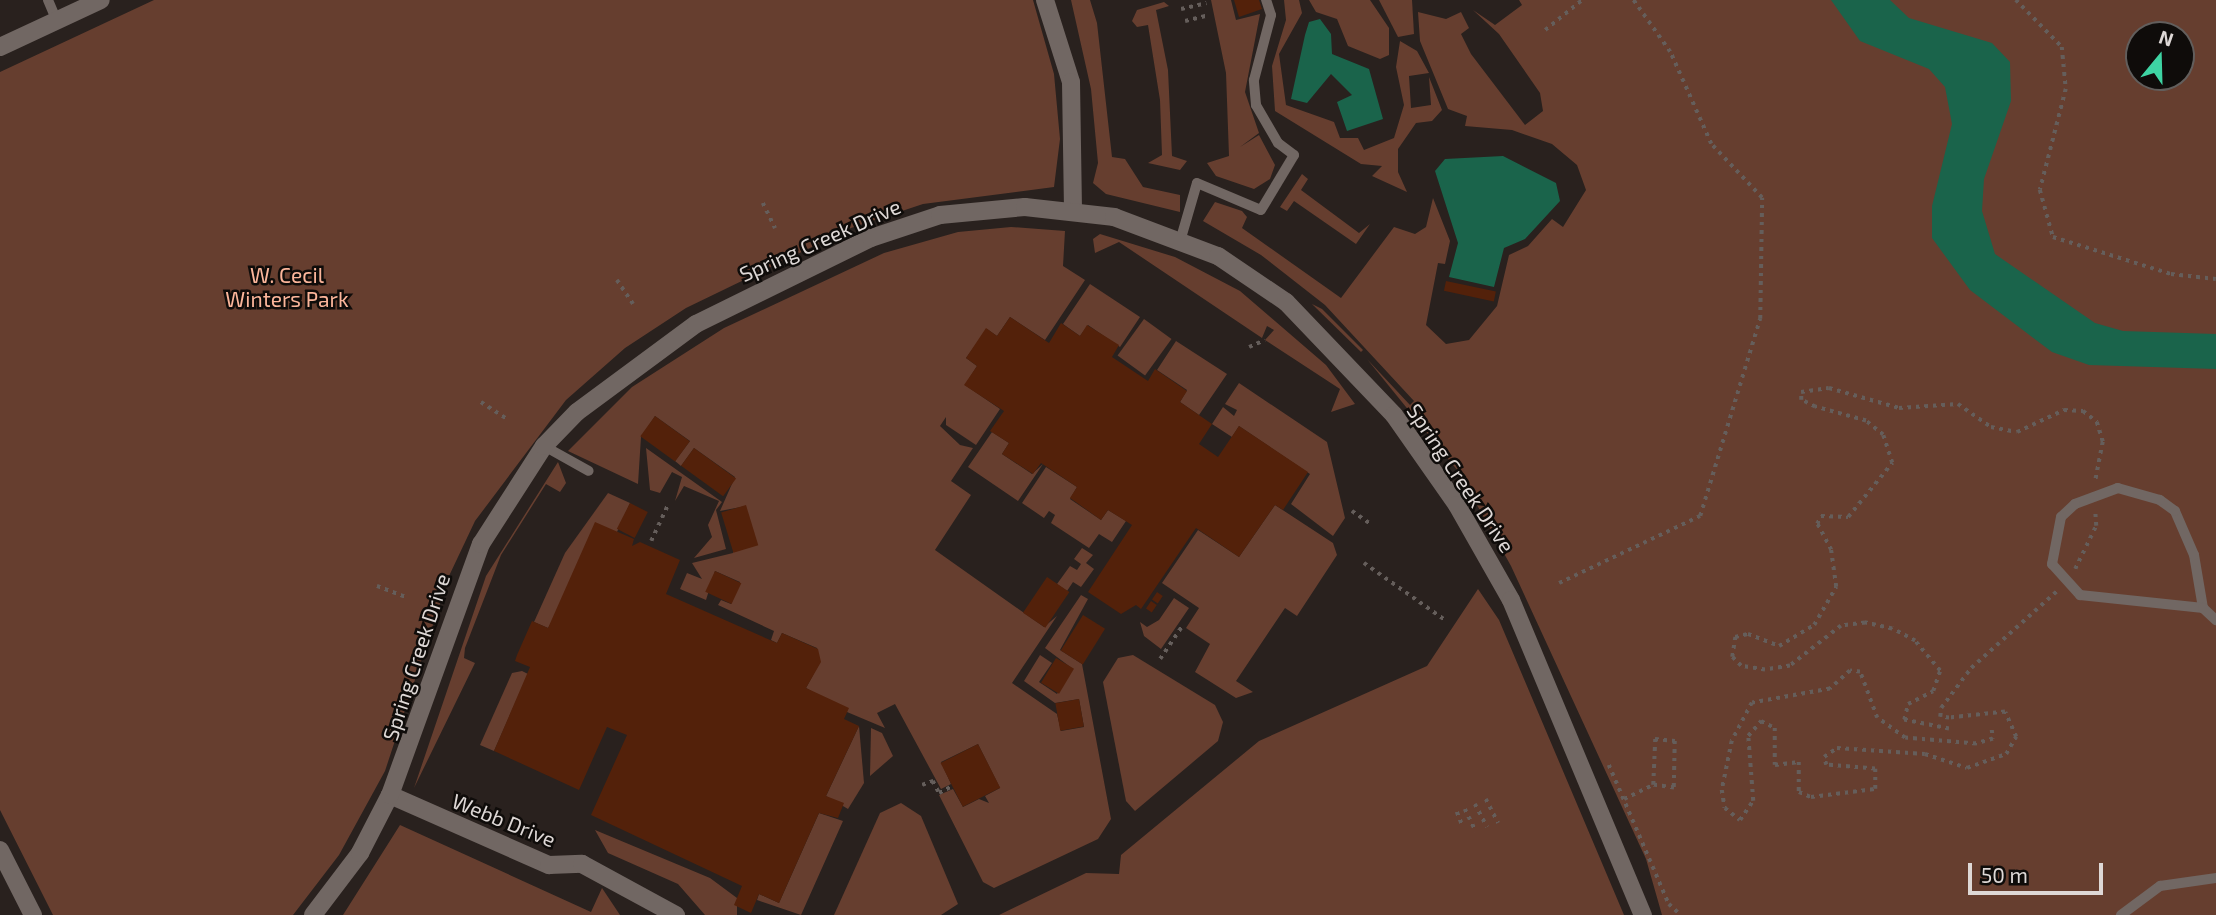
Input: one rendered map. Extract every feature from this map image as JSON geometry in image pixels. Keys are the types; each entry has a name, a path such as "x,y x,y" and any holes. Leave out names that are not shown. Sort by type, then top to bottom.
{"street":[{"path":"0,47 101,0"},
{"path":"1045,0 1071,82 1073,209"},
{"name":"Spring Creek Drive","path":"313,915 360,853 390,795 424,713 469,571 544,446 608,383 696,324 871,238 940,215 1073,209 1181,238 1286,302 1394,415 1429,463 1489,556 1533,644 1643,915"},
{"name":"Webb Drive","path":"390,795 548,865 582,864 676,915"},
{"path":"0,850 33,915"}],"lane":[{"path":"48,0 57,21"},
{"path":"1181,238 1197,183 1261,210 1294,156 1278,144 1256,105 1254,80 1271,15 1266,0"},
{"path":"544,446 589,471"},
{"path":"2203,608 2200,571 2175,511 2139,491 2118,488 2094,495 2061,517 2052,542 2052,564 2080,595 2107,602 2203,608 2216,620"},
{"path":"2121,915 2160,887 2216,878"}],"path":[{"path":"1545,30 1582,0"},
{"path":"1559,583 1700,516 1760,319 1762,198 1710,144 1670,52 1633,0"},
{"path":"2017,0 2062,47 2066,89 2040,190 2053,237 2171,274 2216,279"},
{"path":"1181,9 1206,3"},
{"path":"1185,21 1209,15"},
{"path":"763,204 775,228"},
{"path":"617,280 633,304"},
{"path":"1249,347 1265,340"},
{"path":"1950,729 1904,720 1908,704 1933,691 1940,671 1915,641 1892,629 1841,626 1790,666 1753,668 1732,657 1735,637 1748,634 1779,646 1814,625 1836,587 1831,550 1817,524 1821,516 1848,517 1892,463 1883,435 1866,421 1815,407 1801,400 1801,392 1829,388 1899,408 1958,404 1991,427 2017,432 2064,410 2083,411 2097,422 2103,442 2094,495 2096,526 2066,582 1971,668 1941,708 1940,717 1949,718 2005,712 2016,737 2006,754 1967,768 1925,754 1837,748 1824,758 1826,765 1875,769 1875,789 1811,797 1799,792 1799,762 1775,765 1775,728 1761,721 1748,736 1753,801 1740,820 1725,807 1722,790 1732,741 1752,703 1830,690 1850,671 1860,672 1877,718 1905,738 1976,744 1993,739 1992,730"},
{"path":"481,402 507,419"},
{"path":"651,541 667,507"},
{"path":"1353,511 1373,525"},
{"path":"1364,563 1445,620"},
{"path":"377,586 406,597"},
{"path":"1160,659 1182,626"},
{"path":"1624,799 1653,785 1674,788 1675,741 1656,739 1653,785"},
{"path":"1609,765 1669,904 1681,915"},
{"path":"922,785 933,781 939,793 952,786"},
{"path":"1486,799 1498,823"},
{"path":"1475,804 1487,828"},
{"path":"1465,809 1476,832"},
{"path":"1457,812 1463,827"}],"green space":[{"name":"W. Cecil Winters Park","path":"154,0 1033,0 1054,74 1060,139 1054,187 923,204 851,228 686,308 625,348 566,400 475,521 449,576 385,771 339,855 293,915 53,915 0,810 0,72"},
{"path":"1071,0 1090,0 1097,23 1112,157 1125,159 1143,187 1180,195 1180,212 1106,194 1093,183 1098,163 1091,89"},
{"path":"1211,0 1231,0 1236,20 1260,14 1245,92 1259,133 1240,147 1259,135 1275,165 1270,179 1254,189 1216,176 1207,163 1229,156 1226,73"},
{"path":"1284,0 1299,0 1302,13 1279,54 1286,105 1334,122 1340,138 1358,138 1364,150 1394,138 1404,105 1396,67 1400,41 1417,51 1429,73 1409,76 1411,108 1431,105 1429,77 1442,110 1432,121 1416,123 1398,149 1398,172 1407,192 1372,176 1382,166 1361,164 1275,111 1272,66 1286,20"},
{"path":"1309,0 1370,0 1389,28 1389,55 1380,59 1348,46 1337,19 1316,12"},
{"path":"1379,0 1412,0 1414,34 1398,37"},
{"path":"1519,0 2216,0 2216,915 1662,915 1646,859 1511,566 1458,471 1367,359 1410,405 1414,401 1325,305 1261,255 1203,221 1215,202 1242,211 1247,217 1242,228 1341,298 1394,227 1415,234 1426,227 1433,198 1450,241 1445,264 1438,263 1426,325 1446,344 1469,340 1497,306 1509,255 1528,246 1552,219 1563,227 1586,190 1577,165 1552,144 1512,130 1465,126 1467,116 1448,109 1420,41 1418,12 1446,19 1461,12 1469,28 1461,34 1471,54 1525,125 1543,111 1540,93 1499,34 1473,10 1495,25 1522,5"},
{"path":"1164,2 1169,6 1156,10 1168,70 1172,156 1187,161 1180,170 1148,163 1162,155 1160,100 1148,25 1137,27 1132,21 1137,10"},
{"path":"1302,174 1308,179 1301,190 1359,233 1370,224 1356,244 1294,201 1287,211 1280,207"},
{"path":"1011,227 1065,231 1063,266 1085,280 1045,340 1010,317 997,336 987,329 966,358 977,366 965,385 1000,409 976,445 946,425 946,417 940,426 960,445 973,448 951,481 971,495 935,550 1044,627 1057,616 1012,683 1057,714 1061,731 1084,727 1079,699 1055,703 1024,681 1040,655 1052,663 1039,682 1057,694 1073,669 1045,648 1081,595 1088,599 1060,650 1082,664 1111,819 1098,839 994,888 983,882 939,795 953,789 963,807 979,799 989,803 985,796 1000,788 978,744 941,762 951,784 941,789 895,704 877,713 885,728 847,712 806,688 820,662 817,648 782,633 777,643 771,640 774,631 718,605 721,600 731,604 740,582 715,571 706,600 680,589 687,573 702,579 692,563 733,553 746,506 720,511 735,477 694,448 681,466 675,461 690,441 655,416 641,437 638,484 568,451 632,387 724,328 884,253 958,232"},
{"path":"1100,234 1175,257 1240,291 1326,365 1355,404 1331,412 1340,389 1265,340 1274,330 1267,326 1262,338 1119,242 1095,253 1093,239"},
{"path":"1090,284 1140,317 1120,347 1088,325 1080,336 1063,324"},
{"path":"1312,304 1322,309 1363,350 1361,352"},
{"path":"1144,319 1172,339 1145,375 1118,355"},
{"path":"1176,341 1227,374 1199,415 1180,402 1187,390 1157,370"},
{"path":"1239,383 1327,442 1345,518 1333,536 1291,504 1310,474 1239,426 1232,437 1212,424 1223,407 1234,416 1237,410 1225,404"},
{"path":"992,432 1009,443 1002,454 1032,474 1043,464 1018,501 968,467"},
{"path":"646,448 722,502 716,510 726,549 694,558 712,537 708,525 719,501 684,486 675,501 682,477 672,472 660,493 650,490"},
{"path":"558,462 566,483 560,492 546,484 501,555 465,648 464,658 475,663 414,788 486,576"},
{"path":"1046,467 1077,487 1070,499 1101,520 1108,510 1126,521 1112,542 1099,534 1089,548 1051,523 1055,515 1049,511 1044,518 1022,503"},
{"path":"608,493 630,503 617,532 548,628 534,622 565,553"},
{"path":"1275,505 1333,543 1337,555 1297,616 1285,608 1236,681 1253,692 1236,698 1195,672 1210,644 1186,628 1199,608 1162,583 1198,530 1239,557"},
{"path":"1082,548 1093,555 1086,563 1094,569 1081,587 1073,582 1067,591 1057,584 1070,566 1077,570 1081,564 1074,559"},
{"path":"1478,589 1499,620 1624,915 999,915 1086,873 1119,874 1121,855 1259,741 1427,666"},
{"path":"1174,598 1189,608 1161,649 1144,636 1140,622 1147,627 1159,620"},
{"path":"1133,655 1215,705 1223,722 1218,741 1135,811 1126,801 1103,682 1118,658"},
{"path":"522,671 528,674 494,751 480,745 512,673"},
{"path":"859,726 864,783 848,809 826,796"},
{"path":"871,728 882,733 893,756 870,776"},
{"path":"901,803 921,816 958,904 941,915 834,915 880,813"},
{"path":"819,813 843,821 801,915 757,900 759,894 779,903"},
{"path":"400,825 591,912 602,888 620,915 343,915"},
{"path":"595,830 710,878 737,898 737,915 705,915 678,884 608,853"}],"shaded area":[{"path":"1831,0 1890,0 1909,18 1992,43 2010,62 2011,101 1984,179 1982,211 1995,254 2095,323 2123,331 2216,334 2216,369 2089,365 2052,352 1970,290 1932,238 1932,206 1952,124 1945,87 1929,69 1860,41"},
{"path":"1320,19 1331,34 1332,54 1369,69 1383,119 1347,131 1337,102 1352,95 1331,74 1307,103 1291,99 1309,22"},
{"path":"1503,156 1556,183 1560,201 1525,239 1504,248 1494,287 1449,277 1458,243 1435,171 1445,159"}],"building":[{"path":"1234,0 1259,0 1262,9 1239,17"},
{"path":"1446,281 1496,292 1494,301 1444,291"},
{"path":"1010,317 1049,343 1061,323 1080,336 1087,325 1119,345 1112,357 1148,381 1155,369 1187,391 1180,402 1212,424 1199,444 1218,457 1239,426 1308,472 1283,510 1275,505 1239,557 1196,528 1141,609 1136,605 1121,614 1088,592 1132,525 1108,510 1101,520 1070,498 1077,487 1041,463 1033,474 1002,454 1009,443 990,431 1004,411 964,385 977,366 966,358 986,328 997,336"},
{"path":"655,416 690,441 675,462 640,436"},
{"path":"694,448 736,479 723,496 681,466"},
{"path":"630,503 648,512 635,538 617,529"},
{"path":"746,505 758,545 733,553 721,513"},
{"path":"595,522 634,539 632,546 640,542 680,560 666,594 777,643 782,633 818,649 821,662 806,688 849,708 844,719 859,726 826,796 844,803 838,818 819,813 779,903 759,894 751,913 734,905 742,886 591,815 627,735 607,727 579,790 494,751 530,667 515,661 517,655 532,621 548,628"},
{"path":"715,571 741,583 732,604 705,592"},
{"path":"1047,577 1069,592 1045,628 1023,613"},
{"path":"1157,592 1163,596 1158,603 1152,599"},
{"path":"1151,601 1157,605 1152,612 1146,608"},
{"path":"1083,615 1105,629 1083,664 1061,651"},
{"path":"1056,658 1074,669 1059,694 1041,683"},
{"path":"1079,699 1084,727 1060,731 1055,703"},
{"path":"978,744 1000,788 963,807 941,763"}]}
